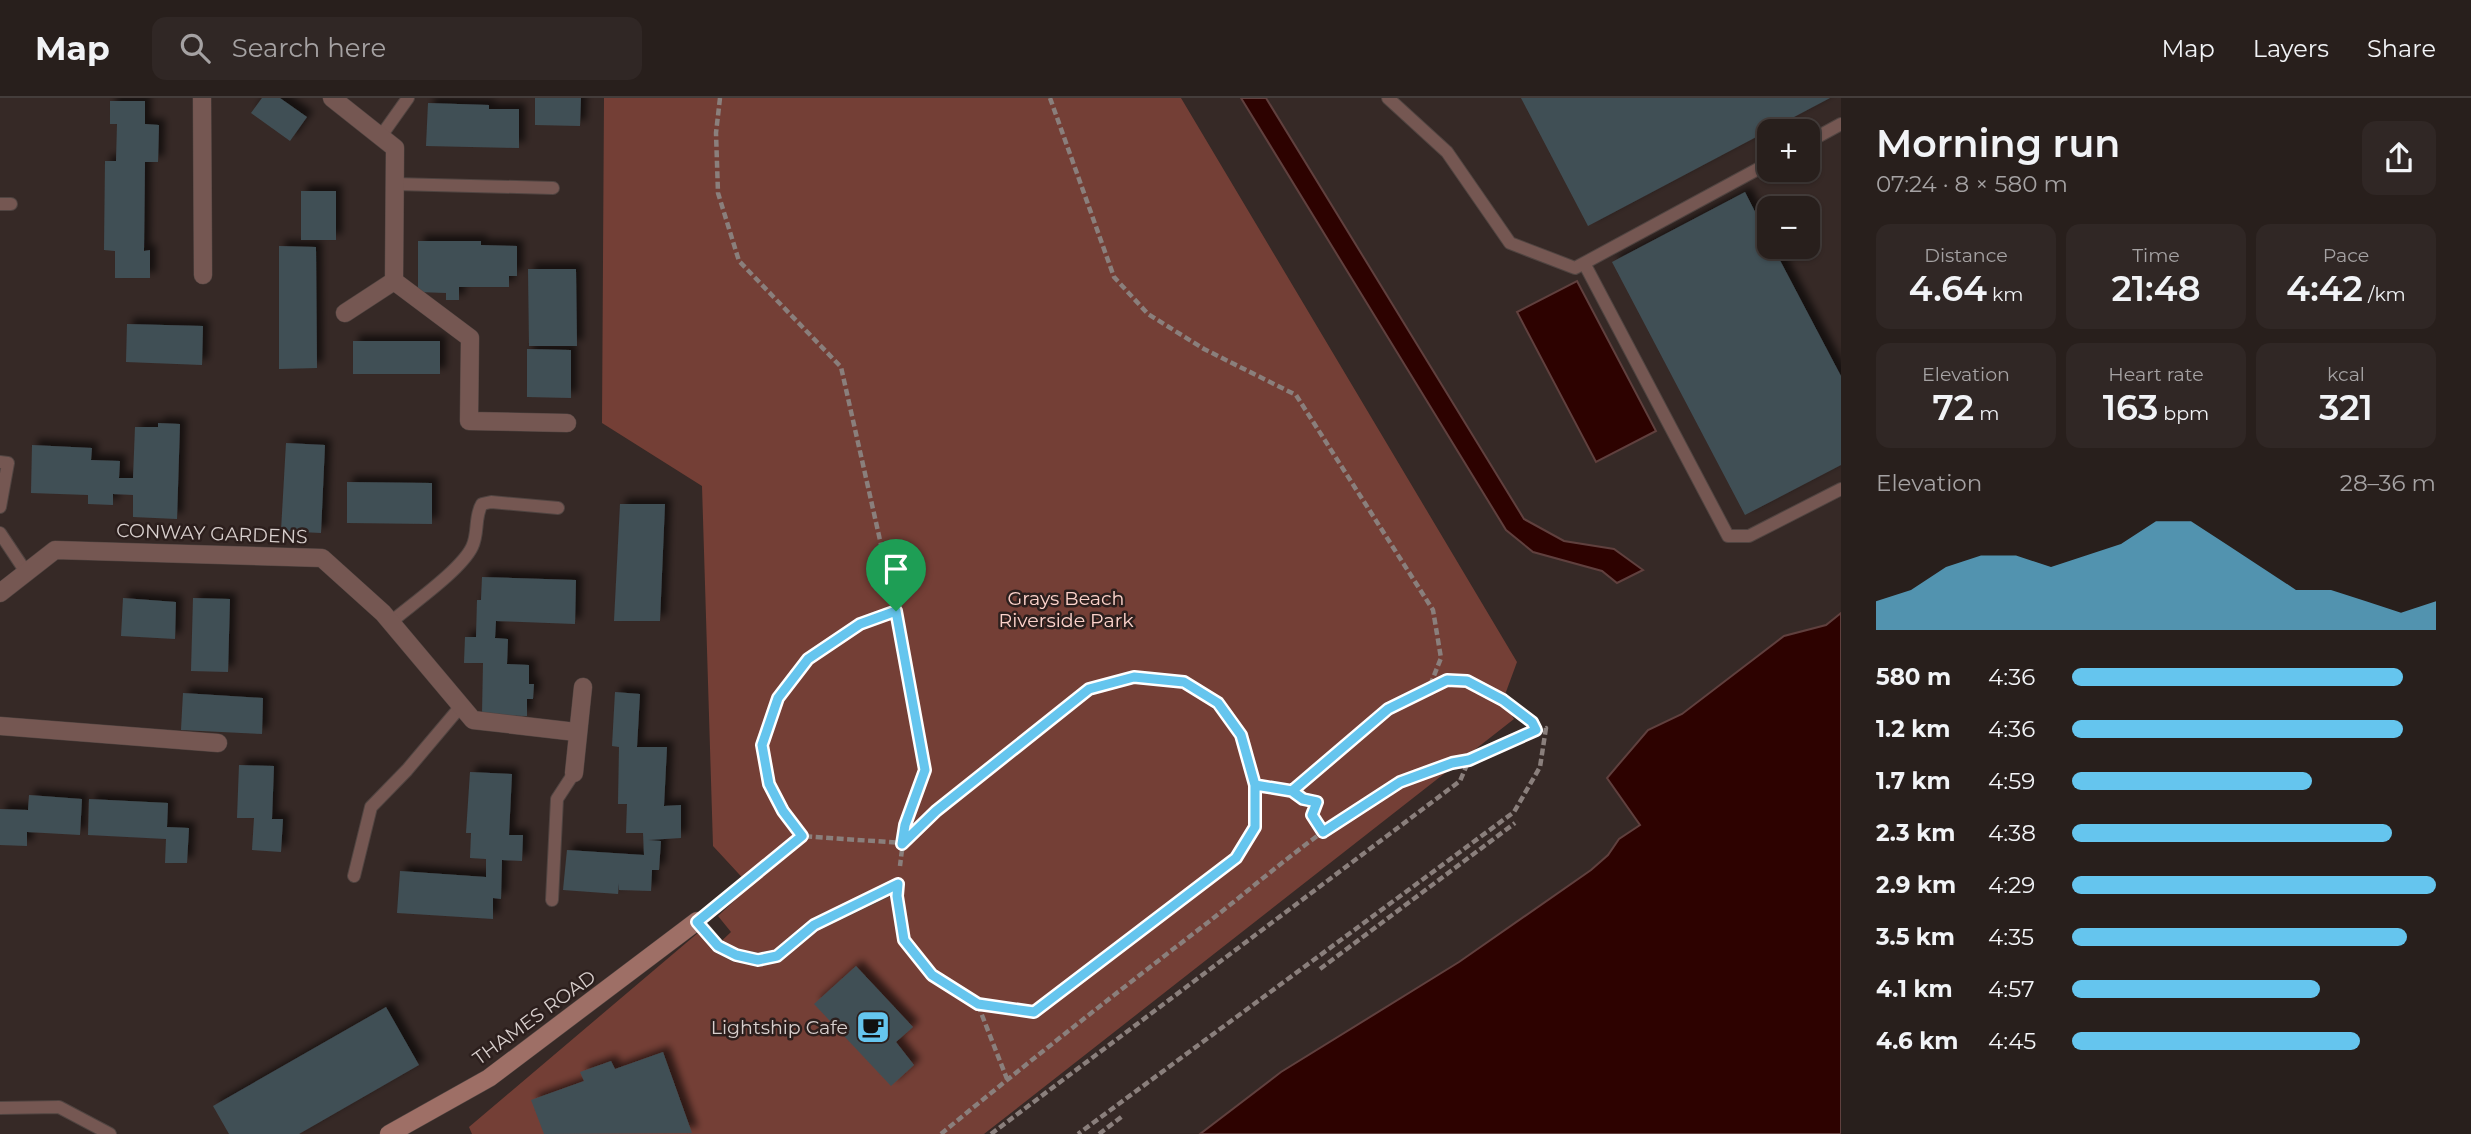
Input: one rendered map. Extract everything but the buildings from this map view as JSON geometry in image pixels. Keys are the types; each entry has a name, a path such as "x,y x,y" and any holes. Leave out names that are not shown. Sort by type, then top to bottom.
{"main road":[{"name":"THAMES ROAD","path":"389,1134 489,1078 697,922"}],"street":[{"path":"202,98 204,275"},
{"path":"332,98 395,148 394,281"},
{"path":"345,313 394,281"},
{"path":"394,281 470,338 469,421 567,423"},
{"name":"CONWAY GARDENS","path":"0,593 55,550 322,558 391,622 473,720 576,732"},
{"path":"574,773 576,732 583,687"},
{"path":"0,726 218,743"}],"lane":[{"path":"381,136 408,98"},
{"path":"1388,98 1447,152 1510,243 1575,268 1757,169"},
{"path":"1820,135 1841,124"},
{"path":"395,184 552,188"},
{"path":"1584,263 1728,536 1749,536 1841,489"},
{"path":"0,462 8,463 0,507"},
{"path":"391,622 462,561 472,548 477,512 482,504 491,502 558,508"},
{"path":"0,533 26,572"},
{"path":"354,876 370,807 407,770 461,706"},
{"path":"552,900 558,799 574,773"},
{"path":"697,922 718,946 736,955 758,960 777,956 814,925 898,884"},
{"path":"0,1108 59,1107 110,1134"}],"path":[{"path":"697,922 802,836 902,844 936,811 1089,689 1134,677 1184,682 1218,703 1241,735 1255,785 1255,827 1236,858 1034,1012 978,1004 932,975 904,940 897,896 902,844 905,825 925,770 896,611 841,367 739,261 718,193 716,133 720,98"},
{"path":"1050,98 1114,276 1148,314 1204,349 1296,395 1433,610 1441,658 1429,688"},
{"path":"802,836 783,811 769,784 762,745 778,698 808,659 860,624 896,611"},
{"path":"1292,791 1388,709 1447,680 1467,681 1503,700 1532,722 1536,730"},
{"path":"941,1134 1007,1079 1323,832 1400,782 1452,763 1469,760 1546,728 1539,767 1514,811 1078,1134"},
{"path":"991,1134 1461,781 1469,760"},
{"path":"1255,785 1292,791 1303,799 1317,802 1312,815 1323,832"},
{"path":"1320,969 1515,822"},
{"path":"1407,891 1413,900"},
{"path":"978,1004 1007,1079"},
{"path":"1099,1134 1124,1115"}],"green space":[{"name":"Grays Beach Riverside Park","path":"604,98 1181,98 1517,662 1503,700 1514,719 984,1134 472,1134 469,1127 699,932 712,950 731,932 718,916 750,886 713,846 702,486 602,423"}],"shaded area":[{"path":"1241,98 1266,98 1524,519 1564,541 1614,549 1643,570 1617,583 1602,571 1533,552 1506,530"},
{"path":"1577,281 1656,431 1596,462 1517,312"},
{"path":"1841,613 1841,1134 1200,1134 1281,1072 1459,962 1591,870 1608,855 1619,839 1640,825 1607,778 1648,730 1682,714 1784,636 1826,625"}],"place":[{"name":"Lightship Cafe","path":"873,1027"}],"route":[{"path":"896,611 860,624 808,659 778,698 762,745 769,784 783,811 802,836 697,922 718,946 736,955 758,960 777,956 814,925 898,884 897,896 904,940 932,975 978,1004 1034,1012 1236,858 1255,827 1255,785 1292,791 1388,709 1447,680 1467,681 1503,700 1532,722 1536,730 1469,760 1452,763 1400,782 1323,832 1312,815 1317,802 1303,799 1292,791 1255,785 1241,735 1218,703 1184,682 1134,677 1089,689 936,811 902,844 905,825 925,770 896,611"}]}
